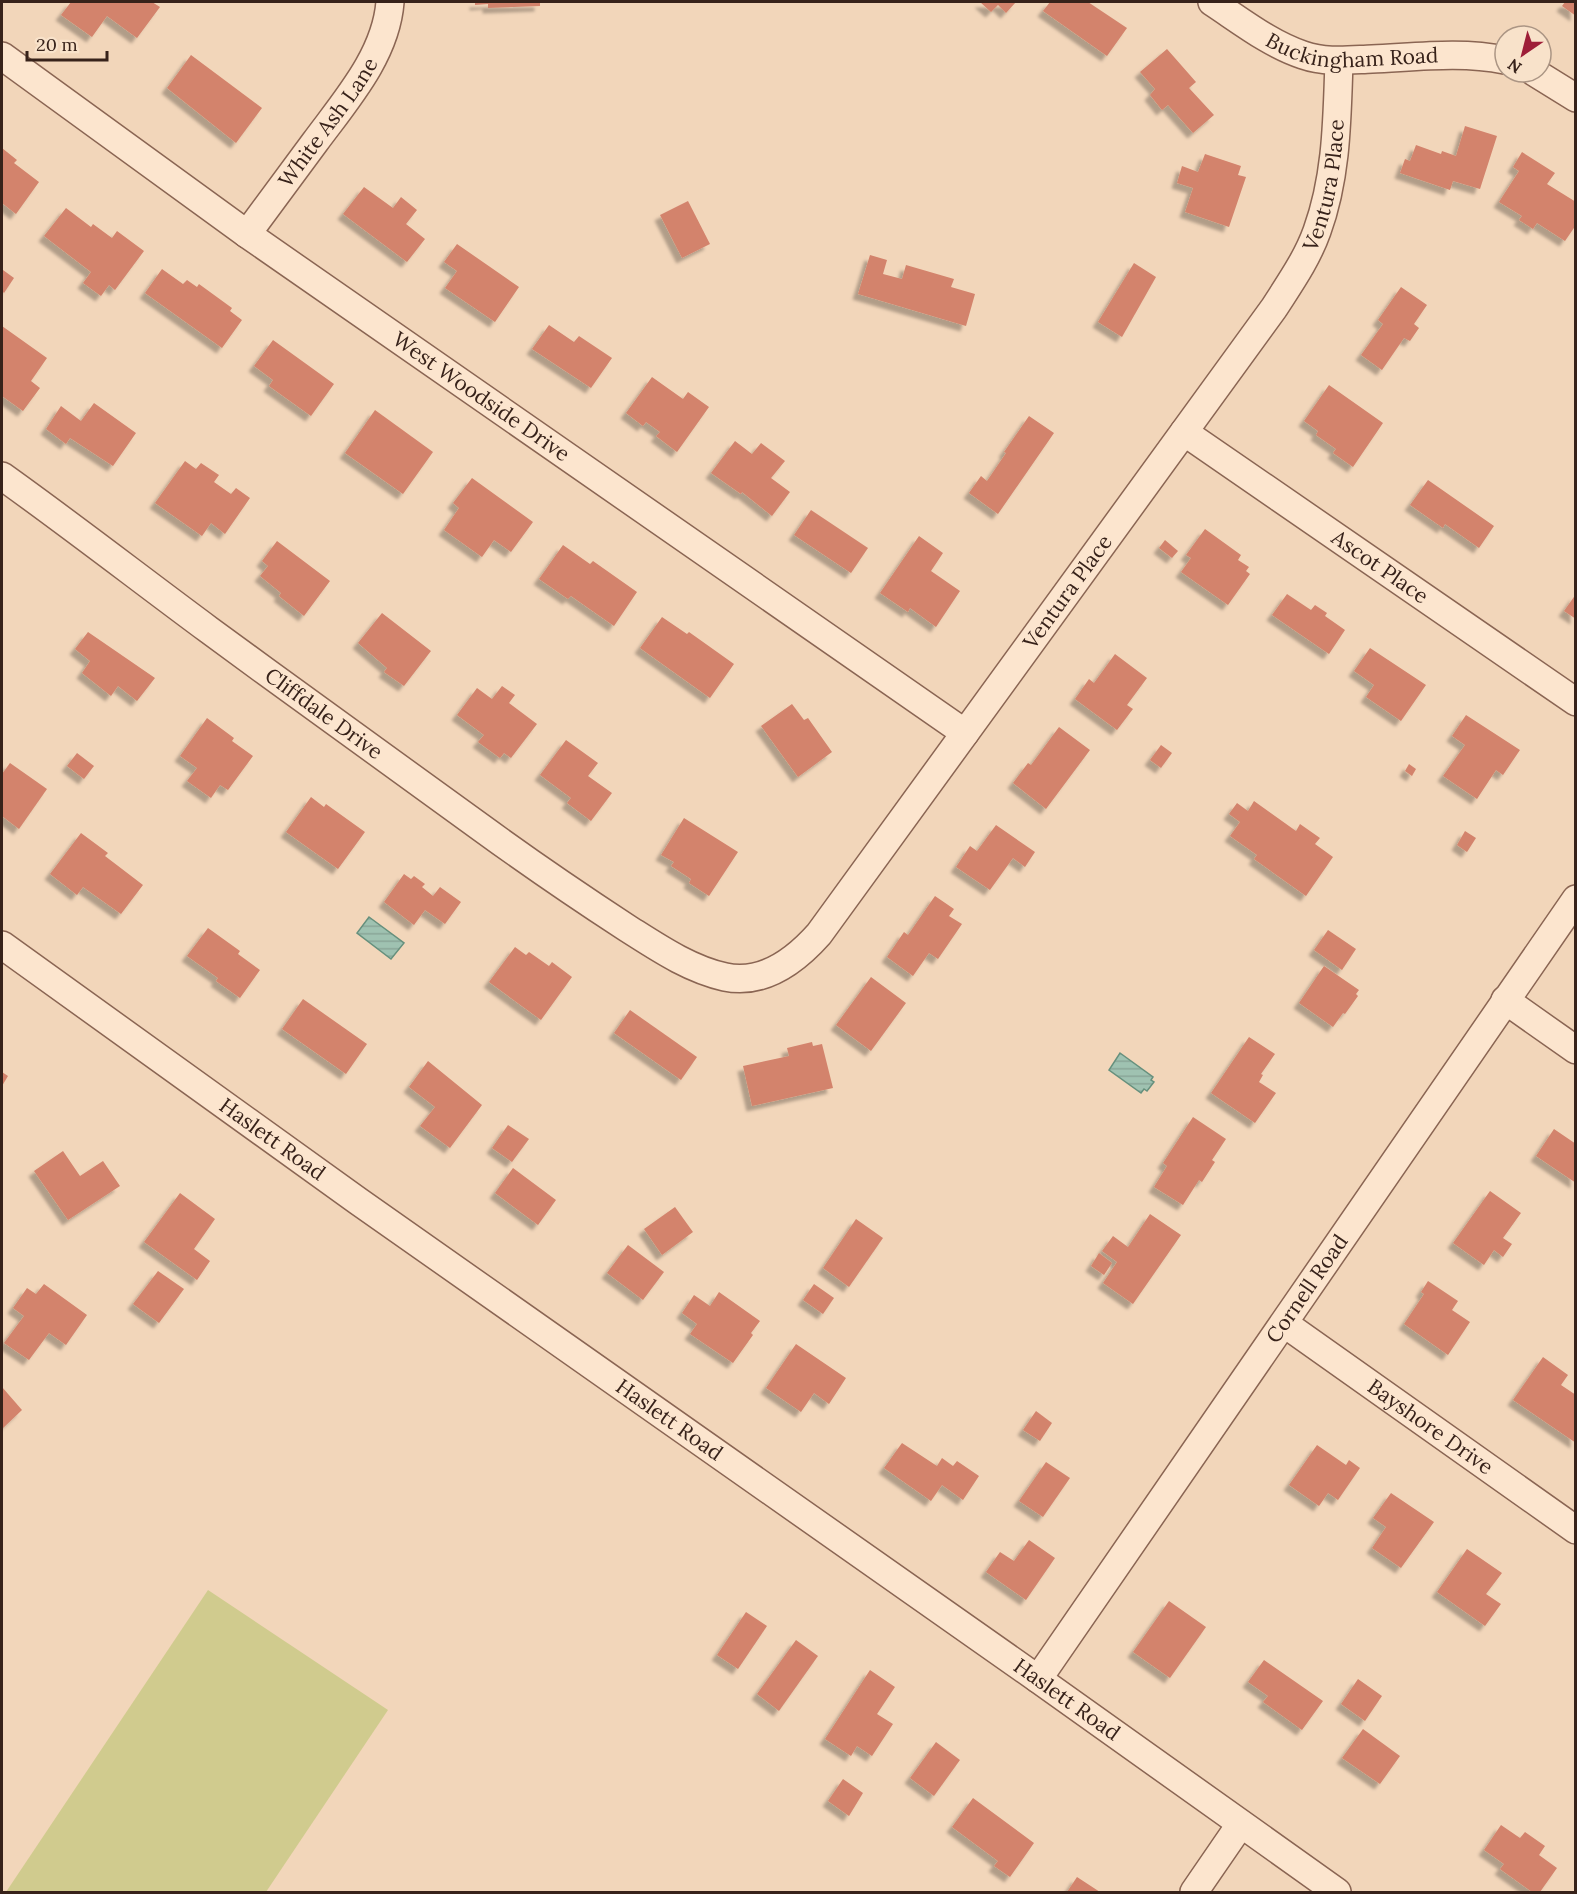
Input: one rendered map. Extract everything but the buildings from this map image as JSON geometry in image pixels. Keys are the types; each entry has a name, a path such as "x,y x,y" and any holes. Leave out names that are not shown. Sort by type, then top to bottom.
{"street":[{"name":"White Ash Lane","path":"247,234 362,79 380,41 389,14 390,2"},
{"name":"Buckingham Road","path":"1212,2 1271,40 1318,59 1339,61 1465,55 1493,58"},
{"name":"West Woodside Drive","path":"2,56 247,234 965,733"},
{"name":"Ventura Place","path":"652,944 695,966 726,978 746,978 763,975 780,968 807,947 819,934 1274,308 1306,255 1317,230 1332,179 1339,61"},
{"path":"1553,84 1575,98"},
{"name":"Ascot Place","path":"1184,432 1575,702"},
{"name":"Cliffdale Drive","path":"2,476 538,869 652,944"},
{"name":"Cornell Road","path":"1038,1679 1285,1324 1575,899"},
{"name":"Haslett Road","path":"2,945 358,1201 1038,1679 1336,1893"},
{"path":"1505,1000 1575,1050"},
{"name":"Bayshore Drive","path":"1285,1324 1575,1530"},
{"path":"1194,1893 1240,1825"}],"shaded area":[{"path":"369,917 404,943 391,959 357,933"},
{"path":"1120,1053 1153,1077 1151,1080 1154,1082 1147,1091 1144,1089 1141,1093 1109,1070"},
{"path":"208,1590 388,1710 266,1892 6,1892"}]}
